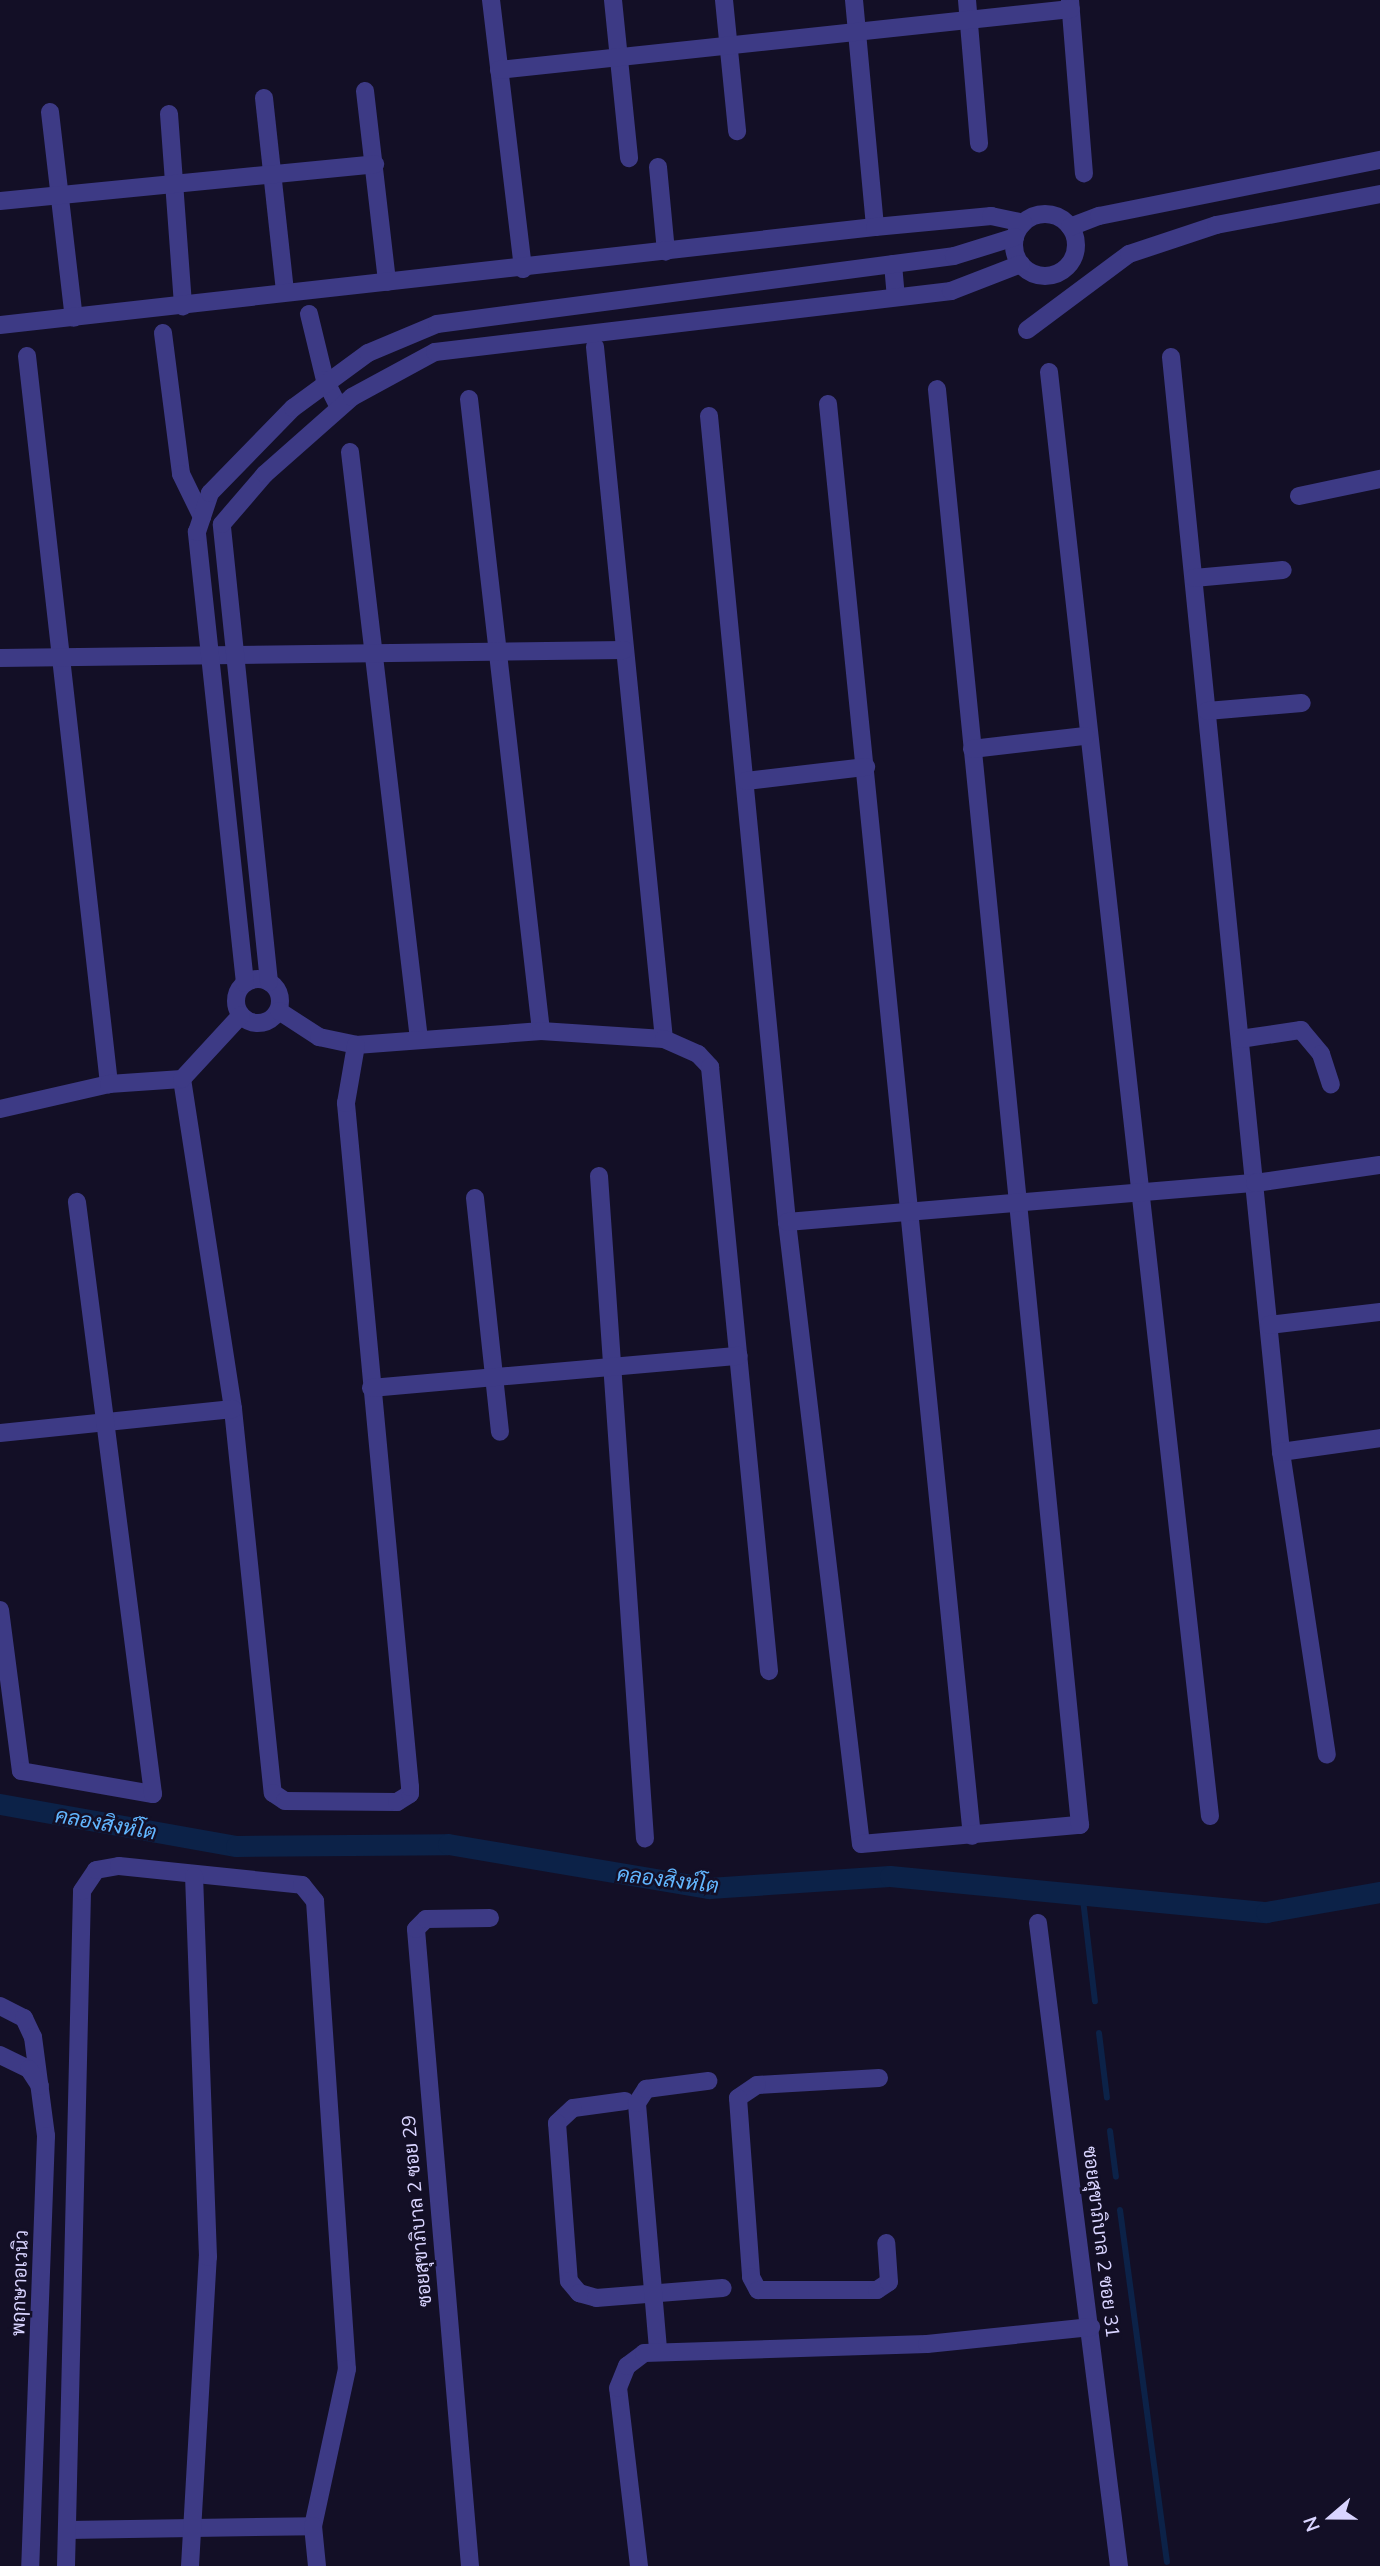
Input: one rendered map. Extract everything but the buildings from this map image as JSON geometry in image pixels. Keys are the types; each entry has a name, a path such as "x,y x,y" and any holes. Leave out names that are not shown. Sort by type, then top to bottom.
{"street":[{"path":"491,0 523,269"},
{"path":"613,0 629,158"},
{"path":"724,0 737,131"},
{"path":"854,0 875,227"},
{"path":"967,0 979,144"},
{"path":"499,70 729,42 968,19 1071,5 1084,173"},
{"path":"365,91 387,282"},
{"path":"264,98 285,292"},
{"path":"50,112 74,318"},
{"path":"169,114 183,306"},
{"path":"1070,227 1099,216 1380,160"},
{"path":"0,201 375,164"},
{"path":"657,167 666,252"},
{"path":"1027,330 1129,254 1216,225 1380,194"},
{"path":"1047,213 1070,227 1076,252 1064,270 1044,276 1021,264 951,292 622,327 435,352 338,407 265,474 222,524 238,655 269,982 279,994 279,1010 259,1024 241,1015 236,996 245,983 196,559 199,516 210,493 325,380 368,353 438,324 618,298 954,256 1019,230 1047,213"},
{"path":"0,325 991,216 1019,230"},
{"path":"1019,230 1021,264"},
{"path":"893,264 896,297"},
{"path":"618,298 622,327"},
{"path":"309,314 325,380 338,407"},
{"path":"163,333 181,474 199,516 222,524"},
{"path":"595,348 664,1040"},
{"path":"27,356 109,1084"},
{"path":"1171,357 1281,1452 1327,1755"},
{"path":"1049,372 1085,736 1210,1816"},
{"path":"709,416 787,1222 861,1844 1080,1825 937,389"},
{"path":"469,399 495,652 541,1031"},
{"path":"828,404 972,1836"},
{"path":"350,452 419,1039"},
{"path":"1299,496 1380,479"},
{"path":"1194,578 1283,570"},
{"path":"0,658 624,650"},
{"path":"1207,711 1302,703"},
{"path":"972,749 1085,736"},
{"path":"746,781 866,767"},
{"path":"245,983 269,982"},
{"path":"279,1010 319,1037 356,1045 541,1031 664,1040 698,1054 710,1067 769,1671"},
{"path":"0,1109 109,1084 181,1079 241,1015"},
{"path":"1240,1039 1301,1030 1321,1054 1331,1084"},
{"path":"181,1079 233,1409 272,1794 285,1801 397,1802 410,1794 410,1787 346,1103 356,1045"},
{"path":"787,1222 1255,1183 1380,1165"},
{"path":"599,1176 615,1366 645,1838"},
{"path":"475,1198 500,1432"},
{"path":"0,1610 21,1771 153,1794 77,1202"},
{"path":"1269,1325 1380,1312"},
{"path":"371,1388 739,1356"},
{"path":"0,1433 233,1409"},
{"path":"1281,1452 1380,1438"},
{"path":"66,2566 82,1891 96,1870 119,1866 194,1876 302,1885 315,1901 347,2369 313,2526 317,2566"},
{"path":"190,2566 189,2529 208,2257 194,1876"},
{"name":"ซอยสุขาภิบาล 2 ซอย 29","path":"470,2566 416,1929 426,1919 490,1918"},
{"name":"ซอยสุขาภิบาล 2 ซอย 31","path":"1038,1923 1119,2566"},
{"name":"พฤกษาอเวนิว","path":"0,2006 24,2018 40,2058 40,2086 46,2136 30,2566"},
{"path":"0,2055 29,2069 40,2086"},
{"path":"879,2078 757,2085 738,2098 753,2284 765,2293 820,2301 884,2286 886,2243"},
{"path":"658,2334 637,2103 646,2089 708,2081"},
{"path":"625,2101 573,2108 557,2123 565,2264 579,2293 655,2293 723,2288"},
{"path":"639,2566 618,2388 627,2366 658,2334 927,2344 1091,2327"},
{"path":"67,2530 313,2526"}],"waterway":[{"name":"คลองสิงห์โต","path":"0,1804 236,1846 448,1844 709,1888 890,1876 1266,1912 1380,1892"},
{"path":"1082,1891 1095,2001"},
{"path":"1099,2033 1107,2098"},
{"path":"1110,2131 1116,2177"},
{"path":"1120,2210 1167,2562"}]}
